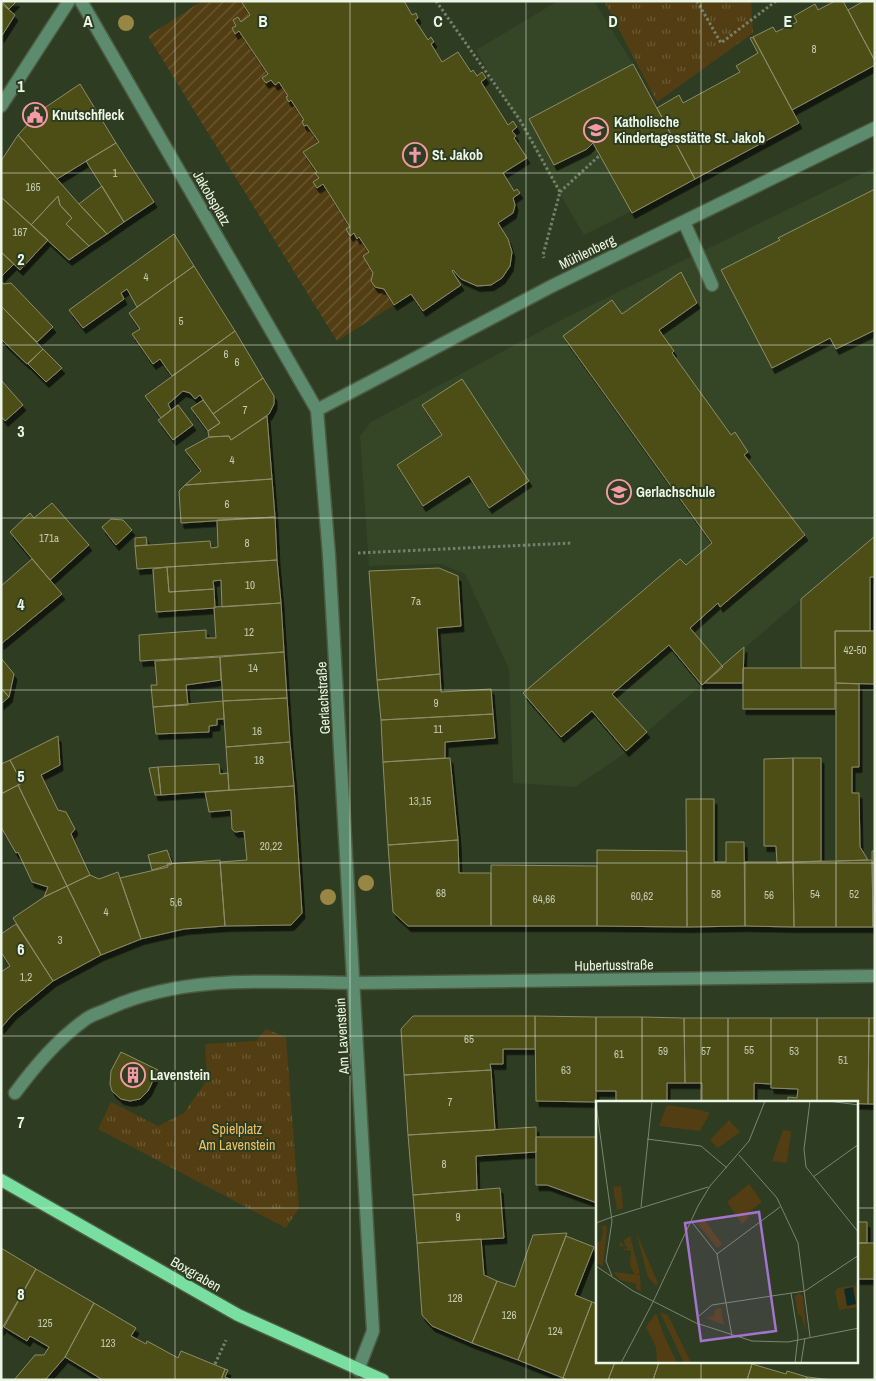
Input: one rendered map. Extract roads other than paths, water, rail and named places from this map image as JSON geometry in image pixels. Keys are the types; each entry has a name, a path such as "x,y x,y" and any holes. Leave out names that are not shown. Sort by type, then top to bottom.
{"main road":[{"name":"Boxgraben","path":"1,1180 238,1314 383,1380"}],"street":[{"path":"1,106 69,1"},
{"name":"Jakobsplatz","path":"81,1 317,410"},
{"name":"Mühlenberg","path":"317,410 552,286 875,128"},
{"path":"684,222 712,285"},
{"name":"Gerlachstraße","path":"317,410 330,555 354,984"},
{"name":"Hubertusstraße","path":"354,984 875,976"},
{"name":"Am Lavenstein","path":"15,1093 44,1055 87,1018 126,1001 186,986 268,982 354,984 373,1331 358,1370"}],"place":[{"name":"Knutschfleck","path":"35,115"},
{"name":"Katholische Kindertagesstätte St. Jakob","path":"596,130"},
{"name":"St. Jakob","path":"415,155"},
{"name":"Gerlachschule","path":"619,492"},
{"name":"Lavenstein","path":"133,1075"}],"park label":[{"name":"Spielplatz Am Lavenstein","path":"237,1138"}]}
